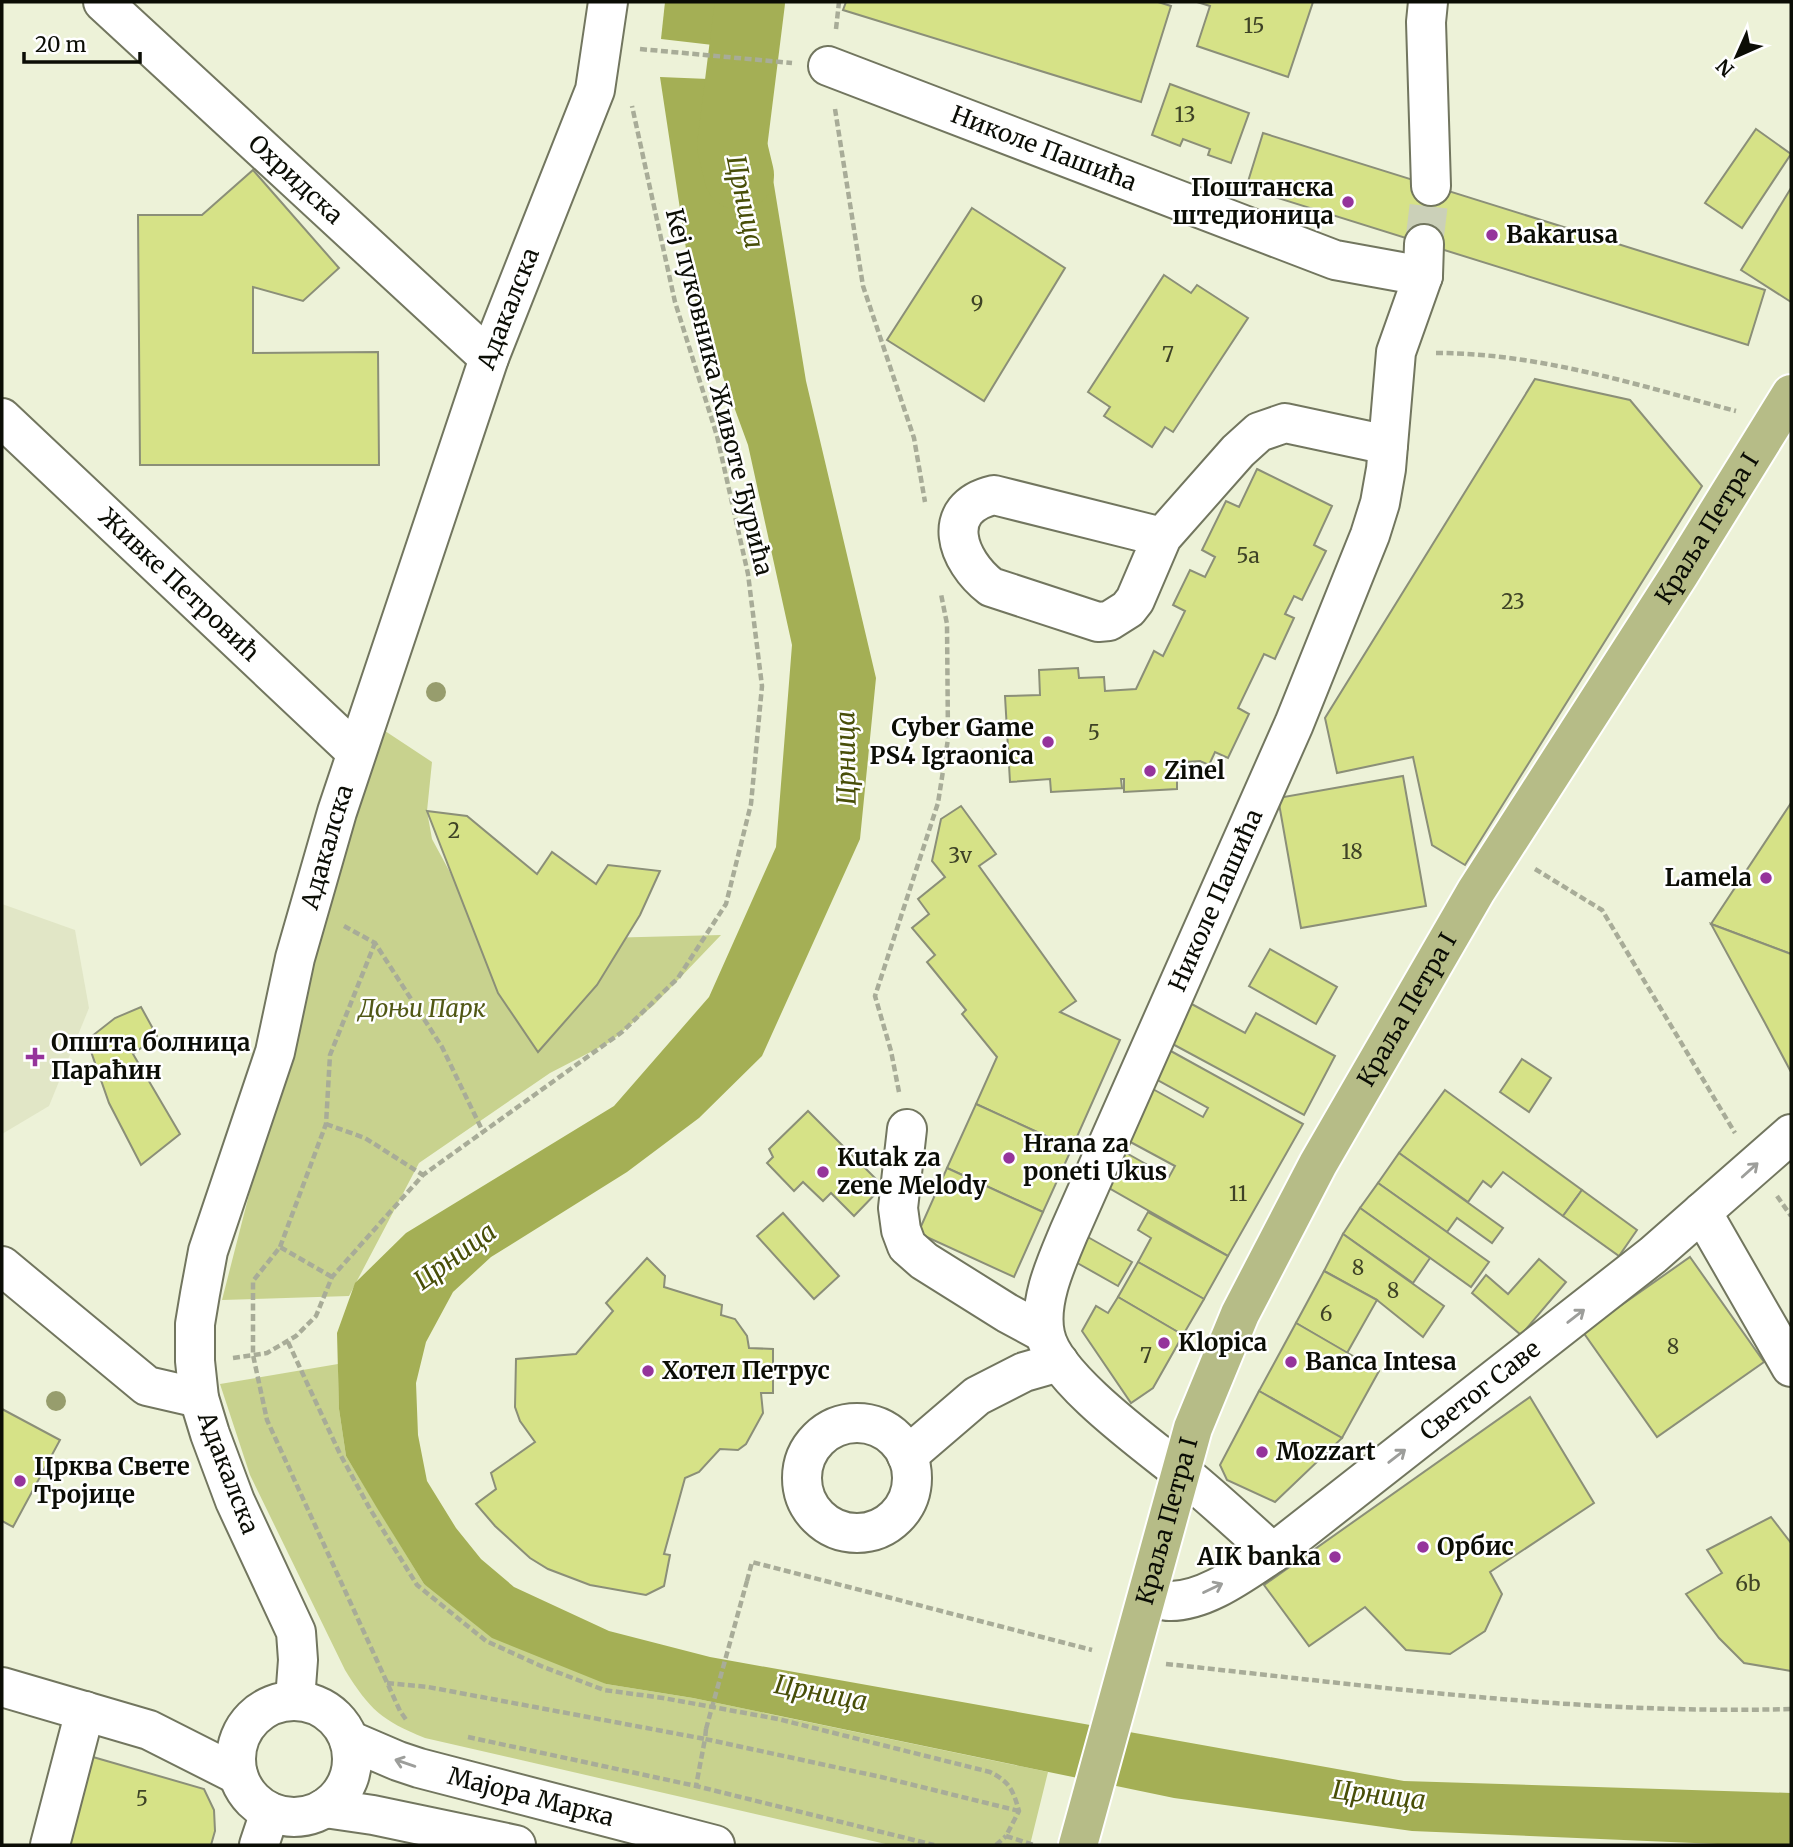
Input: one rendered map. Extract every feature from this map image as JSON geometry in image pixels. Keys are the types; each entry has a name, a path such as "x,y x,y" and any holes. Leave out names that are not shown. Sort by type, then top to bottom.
{"main road":[{"name":"Краља Петра I","path":"1080,1837 1193,1428 1214,1374 1266,1262 1345,1116 1502,849 1665,597 1783,407"}],"street":[{"name":"Охридска","path":"103,2 489,358"},
{"name":"Адакалска","path":"295,1700 298,1660 296,1632 235,1500 199,1398 195,1324 208,1251 275,1052 295,958 356,752 489,358 594,90 608,2"},
{"path":"1428,2 1426,22 1430,186"},
{"name":"Николе Пашића","path":"828,66 1335,260 1423,260 1396,352 1380,503 1357,570 1238,853 1069,1232 1048,1292 1044,1314 1052,1347"},
{"name":"Живке Петровић","path":"2,418 356,752"},
{"path":"1162,537 994,495 974,502 966,510 961,519 958,540 967,562 977,576 991,587 1098,622 1119,616 1135,600 1162,537 1247,441 1271,426 1285,423 1388,445"},
{"path":"906,1129 898,1208 901,1230 907,1246 924,1261 1007,1313 1052,1347 1121,1425 1181,1472 1273,1553"},
{"name":"Светог Саве","path":"1147,1597 1169,1601 1194,1597 1224,1583 1273,1553 1653,1255 1791,1134"},
{"path":"1702,1212 1791,1367"},
{"path":"2,1266 146,1385 199,1398"},
{"path":"907,1456 977,1396 1052,1347"},
{"name":"Мајора Марка","path":"2,1687 149,1730 238,1775 264,1829 288,1817 308,1815 325,1808 373,1815 516,1845"},
{"path":"238,1775 236,1746 241,1732 251,1718 264,1708 279,1702 295,1700 313,1703 341,1724 349,1740 352,1759 349,1778 340,1796 325,1808"},
{"path":"50,1845 85,1711"},
{"name":"Мајора Марка","path":"149,1730 241,1732"},
{"name":"Мајора Марка","path":"349,1740 419,1768 715,1845"}],"path":[{"path":"839,2 834,44 828,66 863,286 914,438 925,504"},
{"path":"635,49 828,66"},
{"name":"Кеј пуковника Животе Ђурића","path":"195,1361 267,1353 296,1336 316,1316 332,1277 423,1175 622,1032 678,978 726,904 751,804 762,686 748,574 717,436 675,302 630,99"},
{"path":"1396,352 1475,353 1558,365 1783,407"},
{"path":"906,1129 891,1051 875,996 938,803 948,740 947,624 940,584"},
{"path":"1502,849 1602,910 1755,1166"},
{"path":"411,1725 400,1711 267,1420 253,1355 253,1281 280,1247 326,1124 330,1055 375,943 442,1046 482,1132"},
{"path":"326,1124 365,1138 423,1175"},
{"path":"280,1247 332,1277"},
{"path":"288,1342 340,1454 370,1509 417,1584 486,1641 604,1690 778,1719 990,1772 1005,1779 1015,1796 1019,1811 1006,1836 996,1845"},
{"path":"696,1786 706,1729 752,1562 1127,1667 1522,1702 1721,1711 1791,1709"},
{"path":"387,1683 428,1687 705,1739 881,1777 1019,1811"},
{"path":"465,1737 696,1786 934,1845"},
{"path":"1006,1836 1034,1845"}],"shaded area":[{"name":"Општа болница Параћин","path":"2,904 75,930 89,1008 49,1106 2,1134"}],"green space":[{"name":"Доњи Парк","path":"379,727 432,762 427,811 432,839 452,876 492,885 522,940 721,935 654,1005 610,1042 550,1073 419,1163 349,1296 222,1300 336,855"},
{"path":"338,1364 339,1409 346,1456 424,1584 606,1684 693,1698 1048,1772 1030,1845 890,1845 425,1738 387,1719 362,1695 345,1670 250,1475 220,1384"}],"water":[{"path":"665,2 763,2 756,50 661,39"},
{"path":"660,77 757,81 806,381 876,678 860,839 762,1056 699,1118 627,1172 491,1257 453,1292 426,1342 416,1383 418,1435 427,1481 456,1528 481,1559 514,1587 609,1631 710,1657 1404,1781 1791,1793 1791,1844 1741,1845 1412,1831 1174,1798 693,1698 606,1684 492,1638 424,1584 346,1456 339,1409 337,1333 355,1283 406,1233 614,1106 709,997 776,847 792,645 748,445 693,295"}],"building":[{"path":"846,2 1158,2 1171,6 1141,102 843,10"},
{"path":"1197,2 1313,2 1288,77 1197,46 1210,6"},
{"path":"1170,84 1249,113 1231,163 1208,155 1210,149 1183,139 1180,146 1152,135"},
{"path":"1756,129 1791,154 1742,228 1705,203"},
{"name":"Bakarusa","path":"1263,133 1765,290 1748,345 1246,188"},
{"path":"253,170 339,268 303,301 253,287 253,353 378,352 379,465 140,465 138,215 202,215"},
{"path":"1791,188 1791,302 1741,270"},
{"path":"972,208 1065,268 984,401 887,340"},
{"path":"1164,275 1191,293 1197,285 1248,318 1173,432 1165,427 1152,447 1104,416 1110,407 1088,392"},
{"path":"1535,379 1630,400 1702,486 1465,865 1432,845 1413,757 1337,773 1325,718"},
{"path":"1257,469 1332,506 1314,545 1326,551 1302,600 1294,596 1285,614 1294,618 1275,659 1264,654 1238,708 1249,714 1228,758 1215,752 1209,765 1200,761 1186,762 1187,776 1177,776 1177,789 1124,792 1124,779 1121,779 1122,788 1051,792 1050,779 1010,782 1005,696 1040,695 1039,670 1078,668 1079,678 1104,677 1105,691 1136,689 1154,651 1163,656 1185,611 1173,605 1190,570 1205,577 1215,557 1202,550 1226,501 1239,507"},
{"path":"1403,776 1426,906 1301,928 1278,798"},
{"name":"Lamela","path":"1791,803 1791,954 1711,924"},
{"path":"961,806 996,854 979,866 1076,1001 1060,1012 1120,1040 1072,1148 976,1104 997,1057 962,1014 966,1010 927,962 935,955 912,928 929,914 918,899 945,877 932,861 941,819"},
{"path":"427,811 467,816 537,874 552,852 596,884 608,865 660,871 640,915 597,985 538,1052 498,993"},
{"path":"1711,924 1791,954 1791,1072 1765,1023"},
{"path":"1270,949 1337,987 1316,1024 1249,986"},
{"path":"1188,1002 1245,1033 1256,1013 1335,1056 1304,1115 1167,1041"},
{"path":"141,1007 157,1036 133,1054 180,1134 141,1165 109,1103 87,1040 115,1018"},
{"path":"1169,1050 1303,1124 1228,1256 1102,1184 1121,1150 1169,1177 1175,1166 1123,1138 1151,1088 1203,1117 1208,1108 1154,1078"},
{"path":"1522,1059 1551,1078 1529,1112 1500,1092"},
{"path":"1445,1090 1582,1190 1563,1216 1503,1172 1491,1187 1483,1181 1468,1202 1399,1153"},
{"name":"Hrana za poneti Ukus","path":"976,1104 1072,1148 1043,1212 947,1168"},
{"name":"Kutak za zene Melody","path":"808,1111 883,1186 854,1216 831,1193 823,1201 803,1182 794,1191 767,1163 773,1157 769,1149"},
{"path":"1399,1153 1503,1228 1492,1243 1457,1218 1447,1232 1378,1183"},
{"path":"947,1168 1043,1212 1014,1277 918,1233"},
{"path":"1378,1183 1489,1262 1471,1287 1360,1208"},
{"path":"1582,1190 1637,1230 1619,1256 1563,1216"},
{"path":"1360,1208 1430,1258 1413,1283 1343,1234"},
{"path":"1148,1212 1228,1256 1204,1299 1138,1262 1151,1238 1138,1230"},
{"path":"783,1213 839,1276 814,1299 757,1236"},
{"path":"1343,1234 1444,1306 1423,1337 1377,1300 1324,1271"},
{"path":"1086,1236 1132,1262 1118,1286 1072,1260"},
{"path":"1690,1257 1764,1362 1657,1437 1583,1332"},
{"path":"647,1258 665,1276 664,1287 722,1305 721,1315 735,1319 747,1336 749,1348 773,1349 773,1393 761,1393 763,1413 746,1444 738,1450 720,1449 699,1472 685,1478 664,1554 670,1555 664,1586 646,1595 590,1585 548,1569 530,1558 495,1526 476,1504 496,1489 491,1473 535,1442 520,1421 515,1407 516,1359 576,1354 613,1311 606,1303"},
{"path":"1539,1259 1566,1282 1521,1335 1472,1293 1486,1275 1508,1294"},
{"path":"1138,1262 1204,1299 1183,1335 1118,1297"},
{"path":"1324,1271 1377,1300 1347,1353 1296,1323"},
{"path":"1118,1297 1183,1335 1153,1388 1131,1403 1082,1331 1096,1306 1108,1313"},
{"path":"1296,1323 1379,1371 1342,1438 1259,1391"},
{"path":"1259,1391 1342,1438 1275,1502 1227,1480 1220,1465"},
{"name":"Орбис","path":"1530,1397 1594,1503 1490,1572 1502,1594 1485,1631 1450,1654 1406,1650 1365,1607 1309,1646 1264,1585"},
{"name":"Црква Свете Тројице","path":"2,1409 60,1440 13,1527 2,1521"},
{"path":"1771,1517 1791,1543 1791,1671 1744,1663 1719,1638 1686,1594 1722,1573 1707,1550"},
{"path":"86,1755 204,1789 214,1810 215,1831 211,1845 64,1845"}],"waterway":[{"name":"Црница","path":"739,175 732,146 750,2"}],"tunnel":[{"path":"1424,244 1431,186"}],"place":[{"name":"Поштанска штедионица","path":"1348,202"},
{"name":"Bakarusa","path":"1492,235"},
{"name":"Cyber Game PS4 Igraonica","path":"1048,742"},
{"name":"Zinel","path":"1150,771"},
{"name":"Lamela","path":"1766,878"},
{"name":"Општа болница Параћин","path":"35,1057"},
{"name":"Hrana za poneti Ukus","path":"1009,1158"},
{"name":"Kutak za zene Melody","path":"823,1172"},
{"name":"Klopica","path":"1164,1343"},
{"name":"Banca Intesa","path":"1291,1362"},
{"name":"Хотел Петрус","path":"648,1371"},
{"name":"Mozzart","path":"1262,1452"},
{"name":"Црква Свете Тројице","path":"20,1481"},
{"name":"Орбис","path":"1423,1547"},
{"name":"AIK banka","path":"1335,1557"}]}
